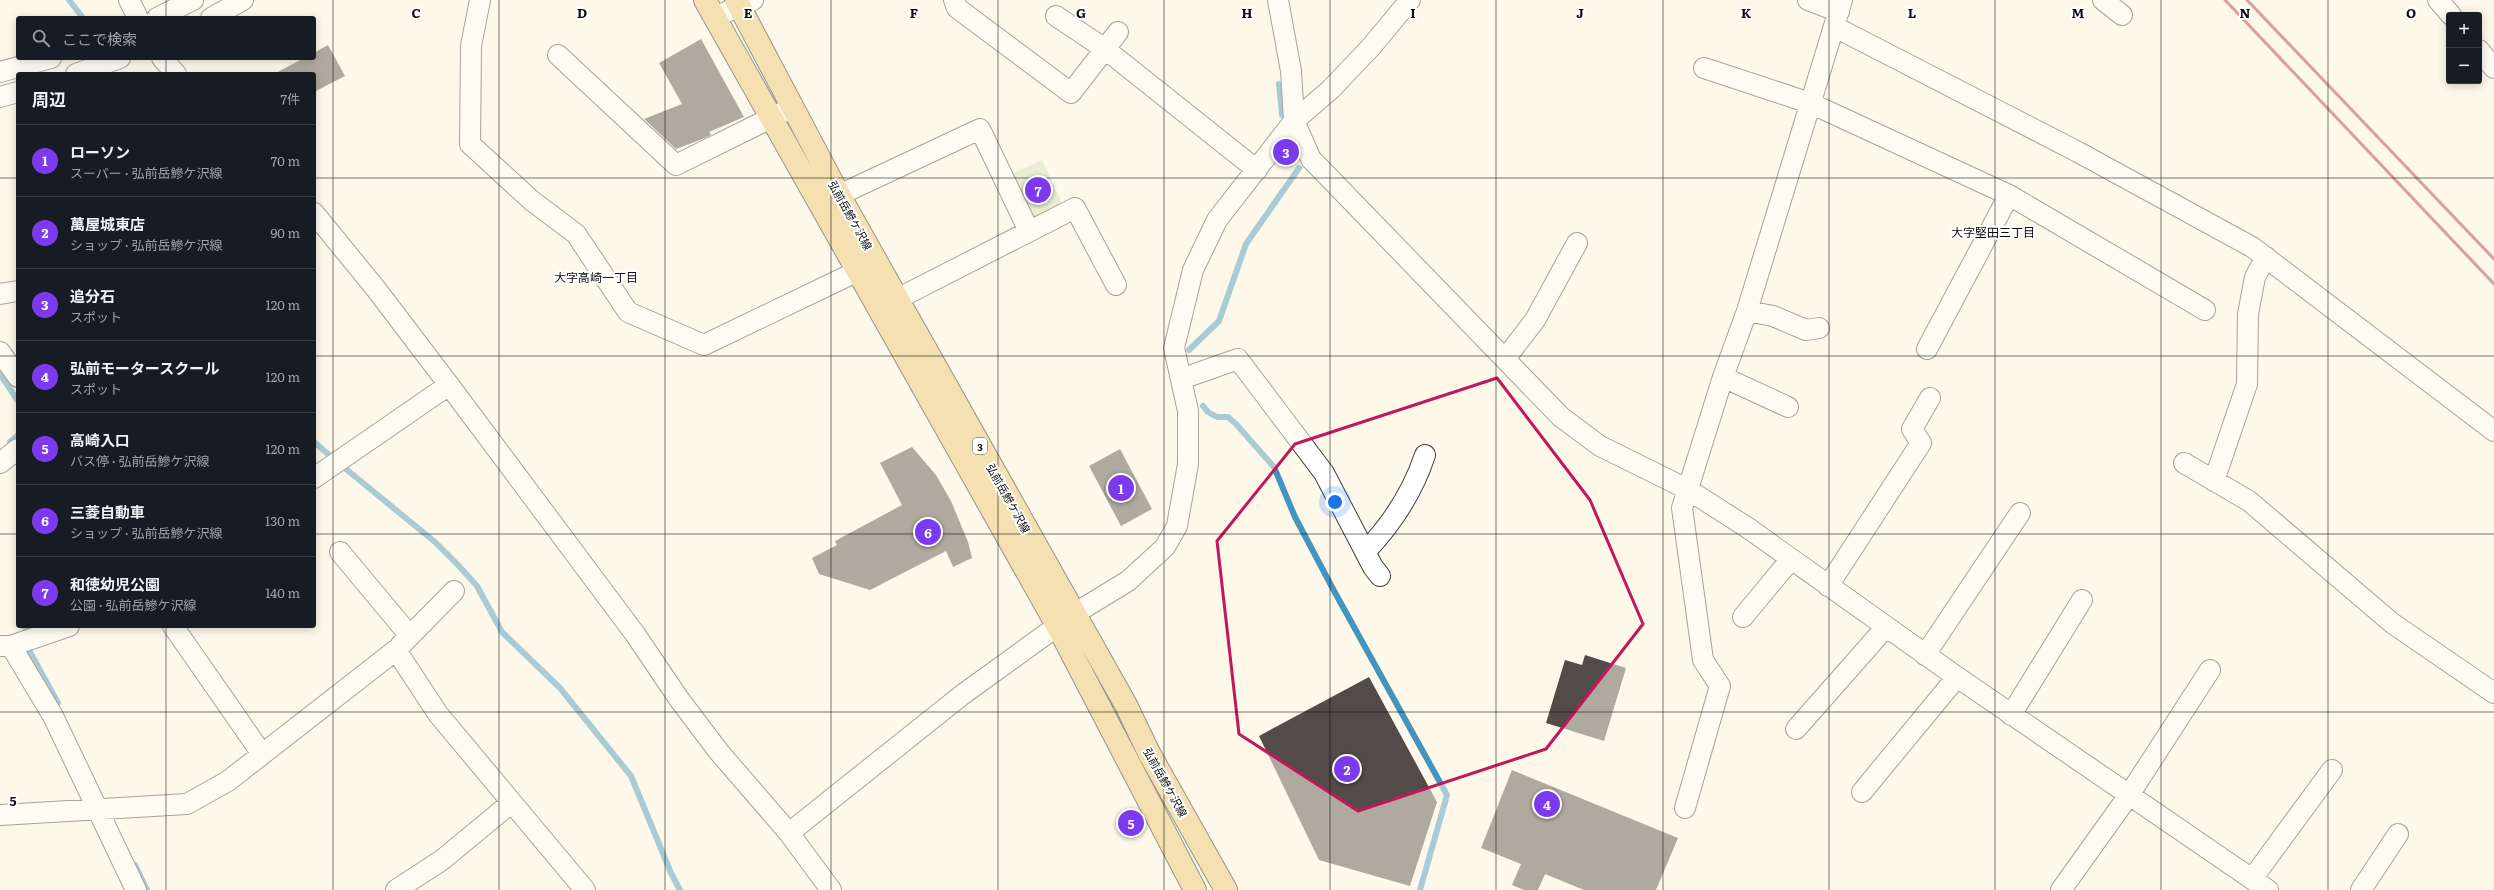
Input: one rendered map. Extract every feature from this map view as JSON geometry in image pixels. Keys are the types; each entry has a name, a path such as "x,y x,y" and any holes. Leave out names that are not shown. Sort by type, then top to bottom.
{"main road":[{"name":"弘前岳鰺ケ沢線","path":"743,2 793,107 839,195 897,299 1066,621 1126,705 1149,753 1226,890"},
{"name":"3","path":"710,8 858,271 1066,621 1195,890"}],"street":[{"path":"129,0 137,16"},
{"path":"161,16 193,0"},
{"path":"215,16 244,0"},
{"path":"480,0 471,46 470,144 532,200 576,234 628,312 704,345 858,271"},
{"path":"954,0 957,8 1071,93 1118,32"},
{"path":"1278,0 1291,71 1294,121 1311,158 1561,417 1600,446 1687,489 1790,559 1957,678 2260,885 2332,770"},
{"path":"789,833 962,695 1066,621 1128,580 1165,547 1177,526 1188,464 1188,411 1174,348 1193,270 1217,220 1294,121 1331,89 1371,47 1410,0"},
{"path":"1808,0 1839,13 2078,152 2252,247 2494,431"},
{"path":"2103,0 2122,15"},
{"path":"2438,0 2448,12"},
{"path":"710,8 743,2"},
{"path":"1685,808 1720,686 1703,660 1682,508 1723,377 1747,311 1839,13"},
{"path":"1056,16 1105,49 1257,170"},
{"path":"2482,54 2494,68"},
{"path":"558,55 676,165 793,107"},
{"path":"0,72 44,60"},
{"path":"82,72 114,60"},
{"path":"164,60 174,72"},
{"path":"1704,68 1810,103 2009,195 2205,310"},
{"path":"0,97 16,93"},
{"path":"839,195 980,129 1029,231"},
{"path":"1927,349 2009,195"},
{"path":"897,299 1075,208 1116,285"},
{"path":"316,215 449,385 635,634 679,699 719,752 789,833 831,890"},
{"path":"1505,359 1535,320 1577,243"},
{"path":"2214,481 2247,384 2248,314 2256,277 2266,258"},
{"path":"0,294 16,291"},
{"path":"1747,311 1773,316 1806,330 1819,328"},
{"path":"0,352 16,374"},
{"path":"1181,379 1238,360 1324,473 1380,576"},
{"path":"1723,377 1788,407"},
{"path":"316,477 449,385"},
{"path":"1828,586 1921,443 1912,429 1930,398"},
{"path":"0,463 16,451"},
{"path":"1366,552 1384,532 1405,499 1417,479 1425,455"},
{"path":"2184,463 2249,501 2392,623 2494,693"},
{"path":"1925,655 2020,513"},
{"path":"340,552 410,636"},
{"path":"1743,617 1790,559"},
{"path":"0,815 98,808 187,804 228,781 396,650 454,591"},
{"path":"2011,715 2082,600"},
{"path":"1796,729 1886,627"},
{"path":"63,628 6,646 53,716 136,890"},
{"path":"174,628 262,754"},
{"path":"396,650 438,714 585,890"},
{"path":"2061,890 2129,795 2210,670"},
{"path":"1862,792 1957,678"},
{"path":"396,890 442,860 511,803"},
{"path":"2361,890 2398,834"}],"highlighted area":[{"path":"1497,378 1590,500 1643,624 1546,749 1358,811 1239,734 1217,541 1295,444"}],"green space":[{"path":"1042,160 1063,206 1034,219 1013,173"}],"building":[{"path":"701,39 744,117 709,132 711,135 705,138 676,149 644,119 682,104 659,63"},
{"path":"328,45 345,76 316,91 316,72 278,72 300,60 316,60 316,52"},
{"path":"912,447 936,475 951,501 968,542 972,558 953,567 946,551 870,590 819,574 812,558 837,545 835,541 902,505 880,463"},
{"path":"1120,449 1152,509 1121,526 1089,466"},
{"path":"1585,655 1626,668 1604,741 1546,723 1565,660 1582,665"},
{"path":"1369,677 1437,802 1410,886 1319,860 1259,736"},
{"path":"1512,770 1678,838 1656,890 1584,890 1545,874 1538,890 1524,890 1512,885 1521,864 1481,848"}],"waterway":[{"path":"69,0 81,16"},
{"path":"1279,84 1282,115"},
{"path":"1189,350 1219,321 1246,244 1299,168"},
{"path":"0,374 16,398"},
{"path":"1203,406 1208,412 1217,417 1228,417 1274,467 1295,517 1447,795 1420,890"},
{"path":"10,442 16,437"},
{"path":"316,444 328,454"},
{"path":"341,465 435,542 458,565 477,586 502,632 560,688 631,776 671,873 680,890"},
{"path":"30,652 58,703"},
{"path":"135,865 147,890"}],"railway":[{"path":"2225,0 2494,284"},
{"path":"2247,0 2494,259"}],"place":[{"name":"追分石","path":"1286,152"},
{"name":"和徳幼児公園","path":"1038,190"},
{"name":"ローソン","path":"1121,488"},
{"name":"三菱自動車","path":"928,532"},
{"name":"萬屋城東店","path":"1347,769"},
{"name":"弘前モータースクール","path":"1547,804"},
{"name":"高崎入口","path":"1131,823"}],"district":[{"name":"大字堅田三丁目","path":"1993,232"},
{"name":"大字高崎一丁目","path":"596,277"}]}
